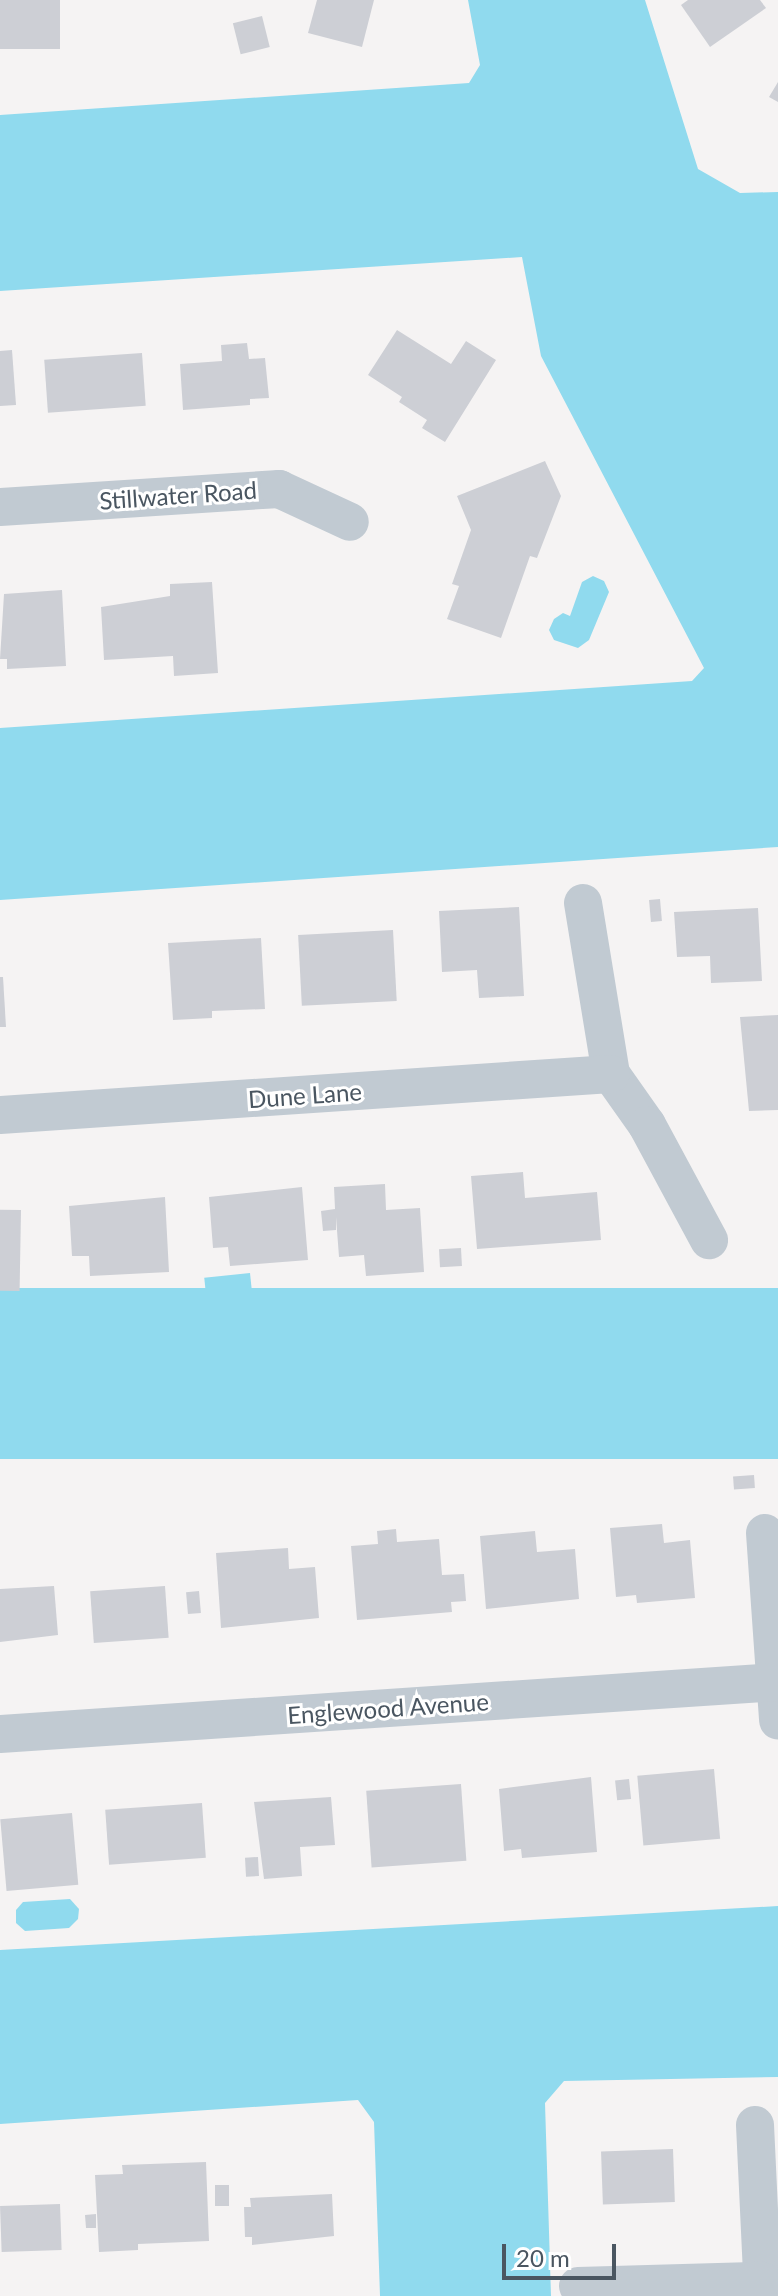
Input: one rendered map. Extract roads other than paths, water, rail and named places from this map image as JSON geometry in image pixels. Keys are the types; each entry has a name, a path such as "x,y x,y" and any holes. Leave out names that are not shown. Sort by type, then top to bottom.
{"street":[{"name":"Stillwater Road","path":"0,507 279,489 350,522"},
{"path":"583,903 611,1074 647,1125 709,1240"},
{"name":"Dune Lane","path":"0,1115 611,1074"},
{"path":"765,1533 778,1721"},
{"name":"Englewood Avenue","path":"0,1734 776,1682"},
{"path":"578,2286 763,2289 755,2125"}],"water":[{"path":"468,0 645,0 698,169 740,193 778,192 778,847 0,900 0,728 692,681 704,668 541,356 522,257 0,291 0,115 469,83 480,65"},
{"path":"593,576 604,581 609,592 589,640 578,648 554,640 549,630 554,619 563,613 570,616 582,582"},
{"path":"250,1273 252,1291 206,1296 204,1278"},
{"path":"0,1288 778,1288 778,1459 0,1459"},
{"path":"70,1899 79,1909 78,1919 69,1928 25,1931 16,1923 16,1910 23,1902"},
{"path":"778,1906 778,2077 564,2081 545,2103 551,2296 380,2296 374,2122 358,2100 0,2124 0,1950"}]}
